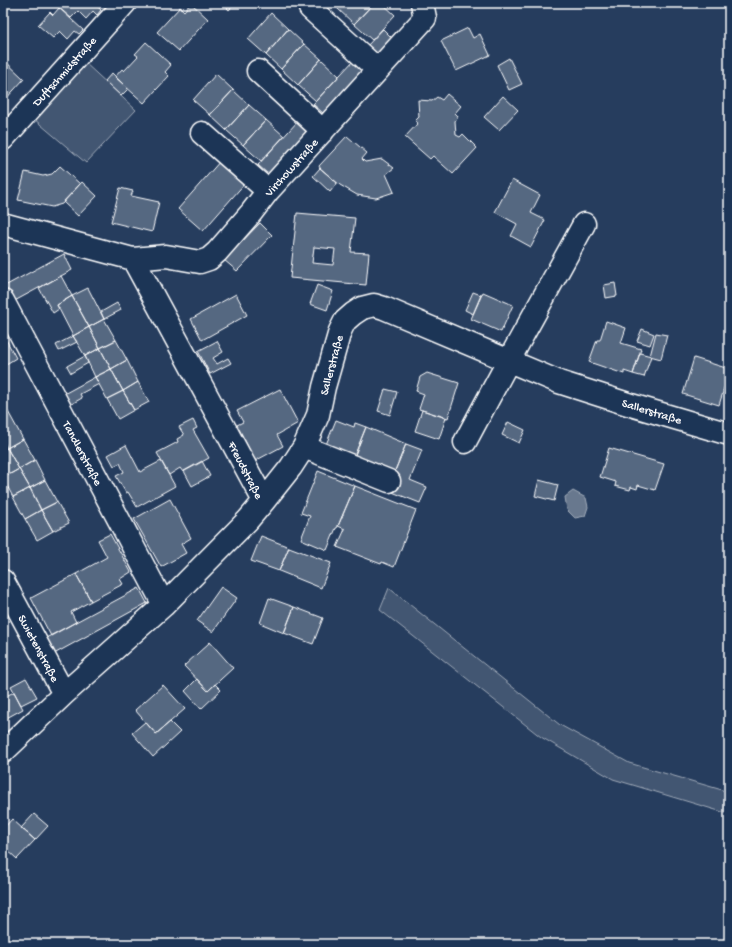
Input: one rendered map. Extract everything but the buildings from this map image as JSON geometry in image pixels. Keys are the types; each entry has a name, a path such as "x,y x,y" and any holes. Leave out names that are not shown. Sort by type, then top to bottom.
{"street":[{"name":"Duftschmidstraße","path":"3,139 125,3"},
{"path":"310,8 378,70"},
{"name":"Virchowstraße","path":"133,259 166,256 200,262 209,259 251,213 268,191 378,70 423,11"},
{"path":"258,71 323,131"},
{"path":"202,133 268,191"},
{"path":"3,224 133,259"},
{"path":"465,442 584,224"},
{"name":"Freudstraße","path":"3,752 64,694 164,605 248,520 264,501 133,259"},
{"name":"Tandlerstraße","path":"3,301 164,605"},
{"name":"Sallerstraße","path":"264,501 304,448 318,415 324,387 340,331 345,321 362,308 374,305 559,382 729,434"},
{"path":"304,448 389,482"},
{"name":"Swietenstraße","path":"3,581 64,694"}],"shaded area":[{"path":"84,62 136,110 86,163 34,119"},
{"path":"573,491 586,498 588,507 585,516 575,518 567,510 565,497"},
{"path":"389,588 560,725 629,763 729,792 729,814 613,779 541,737 380,610"}]}
